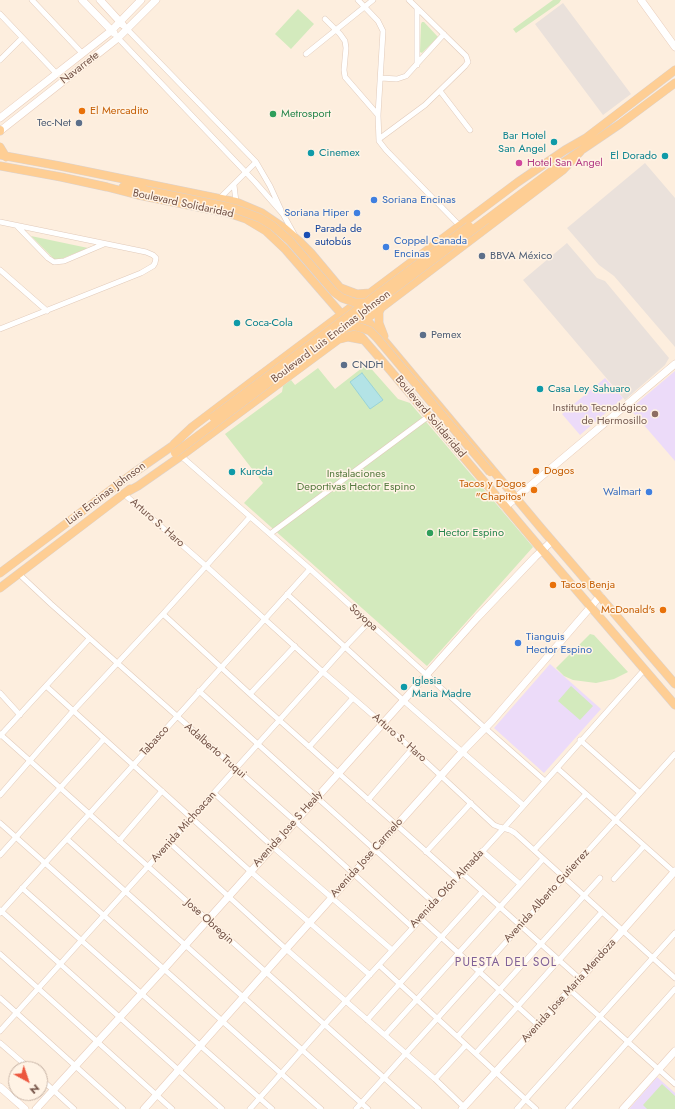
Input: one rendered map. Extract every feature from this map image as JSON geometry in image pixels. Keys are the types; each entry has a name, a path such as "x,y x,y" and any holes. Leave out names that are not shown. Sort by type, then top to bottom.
{"main road":[{"path":"484,218 675,70"},
{"path":"484,218 620,124 675,83"},
{"path":"174,444 202,420 328,324 540,166 586,138"},
{"path":"0,147 3,156"},
{"path":"178,454 381,308 562,170 580,152"},
{"name":"Boulevard Solidaridad","path":"3,156 97,173 236,202 262,213 297,239 675,684"},
{"name":"Boulevard Solidaridad","path":"0,166 107,186 138,195 221,212 246,219 271,236 342,314 590,608 675,705"},
{"path":"61,177 64,173 87,175 97,173"},
{"path":"107,186 145,190 236,208 260,218 290,241 334,292 349,302 370,302 401,284"},
{"name":"Boulevard Luis Encinas Johnson","path":"178,454 401,284 484,218"},
{"name":"Boulevard Luis Encinas Johnson","path":"213,417 484,218"},
{"path":"305,272 313,268 317,261"},
{"path":"339,287 357,294 371,292"},
{"path":"328,324 333,312 332,303"},
{"path":"381,308 379,312 379,323 390,347"},
{"path":"308,346 345,328 354,326 370,331 495,478 504,483"},
{"path":"339,339 348,337 364,340"},
{"name":"Luis Encinas Johnson","path":"0,573 174,444 213,417"},
{"name":"Luis Encinas Johnson","path":"0,588 143,478 178,454"}],"street":[{"path":"32,0 82,53"},
{"path":"82,0 246,172 283,214"},
{"path":"100,0 256,162 297,239"},
{"name":"Navarrete","path":"0,118 111,31 142,0"},
{"name":"Navarrete","path":"0,131 118,38 156,0"},
{"path":"358,0 378,21 383,31 378,115 379,139 381,145 460,226"},
{"path":"306,54 372,0"},
{"path":"379,139 420,109 468,62 466,56 409,0"},
{"path":"641,0 675,47"},
{"path":"417,8 417,65"},
{"path":"0,14 56,73"},
{"path":"325,19 343,37 346,44 344,70 345,77 378,115"},
{"path":"381,78 391,80 402,78 411,72 444,34"},
{"path":"0,60 22,38"},
{"path":"440,91 470,130"},
{"path":"28,96 34,104"},
{"path":"220,198 256,162"},
{"path":"234,185 236,202"},
{"path":"0,222 146,252 155,256 156,258 156,263 149,269 47,311 1,327"},
{"path":"16,226 54,262 64,261 104,244"},
{"path":"0,270 47,311"},
{"path":"505,506 675,364"},
{"path":"270,534 429,416"},
{"name":"Soyopa","path":"178,454 310,569 368,623 545,781"},
{"name":"Arturo S. Haro","path":"125,493 323,672 442,775 494,824 510,830 534,850 675,978"},
{"path":"0,795 250,517"},
{"name":"Avenida Jose S Healy","path":"36,1109 164,969 272,846 478,618 552,541"},
{"name":"Tabasco","path":"0,911 67,839 176,716 310,569"},
{"name":"Adalberto Truqui","path":"19,574 412,927"},
{"path":"287,594 404,701 523,805"},
{"name":"Avenida Jose Carmelo","path":"144,1109 243,996 485,728 600,596"},
{"path":"164,614 250,694 457,879"},
{"name":"Avenida Michoacan","path":"0,1031 368,623"},
{"path":"0,735 90,639"},
{"path":"250,694 295,646"},
{"name":"Avenida Otón Almada","path":"250,1109 644,670"},
{"path":"46,686 250,871 370,975"},
{"path":"199,691 434,903"},
{"path":"0,693 20,715"},
{"path":"309,747 353,698"},
{"name":"Jose Obregin","path":"0,735 419,1109"},
{"path":"0,855 104,740"},
{"path":"580,740 640,793"},
{"path":"368,800 412,749"},
{"name":"Avenida Alberto Gutierrez","path":"356,1109 675,754"},
{"path":"557,768 675,872"},
{"path":"119,841 162,791"},
{"path":"214,793 272,846 392,950"},
{"path":"534,850 586,794"},
{"path":"426,852 471,803"},
{"path":"0,823 320,1109"},
{"path":"67,839 368,1109"},
{"path":"170,843 286,949 435,1079 463,1108"},
{"path":"614,879 644,846"},
{"path":"482,851 520,884"},
{"path":"385,1035 543,859"},
{"name":"Avenida Jose Maria Mendoza","path":"463,1108 675,872"},
{"path":"462,873 580,979"},
{"path":"458,1036 600,878"},
{"path":"22,888 272,1109"},
{"path":"367,1020 482,892"},
{"path":"0,911 222,1109"},
{"path":"476,1053 602,912"},
{"path":"420,918 538,1025"},
{"path":"517,1109 601,1018 675,933"},
{"path":"0,954 172,1109"},
{"path":"379,965 536,1109"},
{"path":"568,1109 675,989"},
{"path":"570,990 675,1084"},
{"path":"0,998 123,1109"},
{"path":"0,1043 21,1061"},
{"path":"435,1079 466,1045"},
{"path":"623,1109 675,1051"},
{"path":"48,1085 74,1109"},
{"path":"0,1087 25,1109"}],"shaded area":[{"path":"563,3 631,94 603,115 535,24"},
{"path":"645,163 675,198 675,347 614,276 599,265 567,228"},
{"path":"567,243 597,278 605,281 669,358 665,365 625,400 523,280"},
{"name":"Instituto Tecnológico de Hermosillo","path":"675,371 675,461 630,409"},
{"path":"605,378 623,398 580,435 562,414"},
{"path":"550,664 601,709 544,773 494,728"},
{"path":"657,1077 675,1093 675,1109 629,1109"}],"green space":[{"path":"553,0 561,0 559,3 516,33 513,29"},
{"path":"298,9 314,24 291,49 275,34"},
{"path":"422,22 424,22 438,37 422,53 420,52"},
{"path":"31,236 88,248 56,261"},
{"name":"Instalaciones Deportivas Hector Espino","path":"367,364 398,399 410,403 533,547 427,666 244,503 263,483 225,434 282,392 283,386 291,380 295,385 318,368 335,389"},
{"path":"590,634 594,635 628,672 614,679 596,683 573,680 564,676 556,668"},
{"path":"571,686 593,706 580,720 558,701"},
{"path":"662,1084 675,1096 675,1109 647,1109 643,1105"}],"water":[{"path":"362,373 383,400 370,409 350,382"}],"place":[{"name":"El Mercadito","path":"82,111"},
{"name":"Metrosport","path":"273,114"},
{"name":"Tec-Net","path":"79,123"},
{"name":"Bar Hotel San Angel","path":"554,142"},
{"name":"Cinemex","path":"311,153"},
{"name":"El Dorado","path":"665,156"},
{"name":"Hotel San Angel","path":"519,163"},
{"name":"Soriana Encinas","path":"374,200"},
{"name":"Soriana Hiper","path":"357,213"},
{"name":"Parada de autobús","path":"307,235"},
{"name":"Coppel Canada Encinas","path":"386,247"},
{"name":"BBVA México","path":"482,256"},
{"name":"Coca-Cola","path":"237,323"},
{"name":"Pemex","path":"423,335"},
{"name":"CNDH","path":"344,365"},
{"name":"Casa Ley Sahuaro","path":"540,389"},
{"name":"Instituto Tecnológico de Hermosillo","path":"655,414"},
{"name":"Dogos","path":"536,471"},
{"name":"Kuroda","path":"232,472"},
{"name":"Tacos y Dogos \"Chapitos\"","path":"534,490"},
{"name":"Walmart","path":"649,492"},
{"name":"Hector Espino","path":"430,533"},
{"name":"Tacos Benja","path":"553,585"},
{"name":"McDonald's","path":"663,610"},
{"name":"Tianguis Hector Espino","path":"518,643"},
{"name":"Iglesia Maria Madre","path":"404,687"}],"district":[{"name":"PUESTA DEL SOL","path":"506,963"}]}
